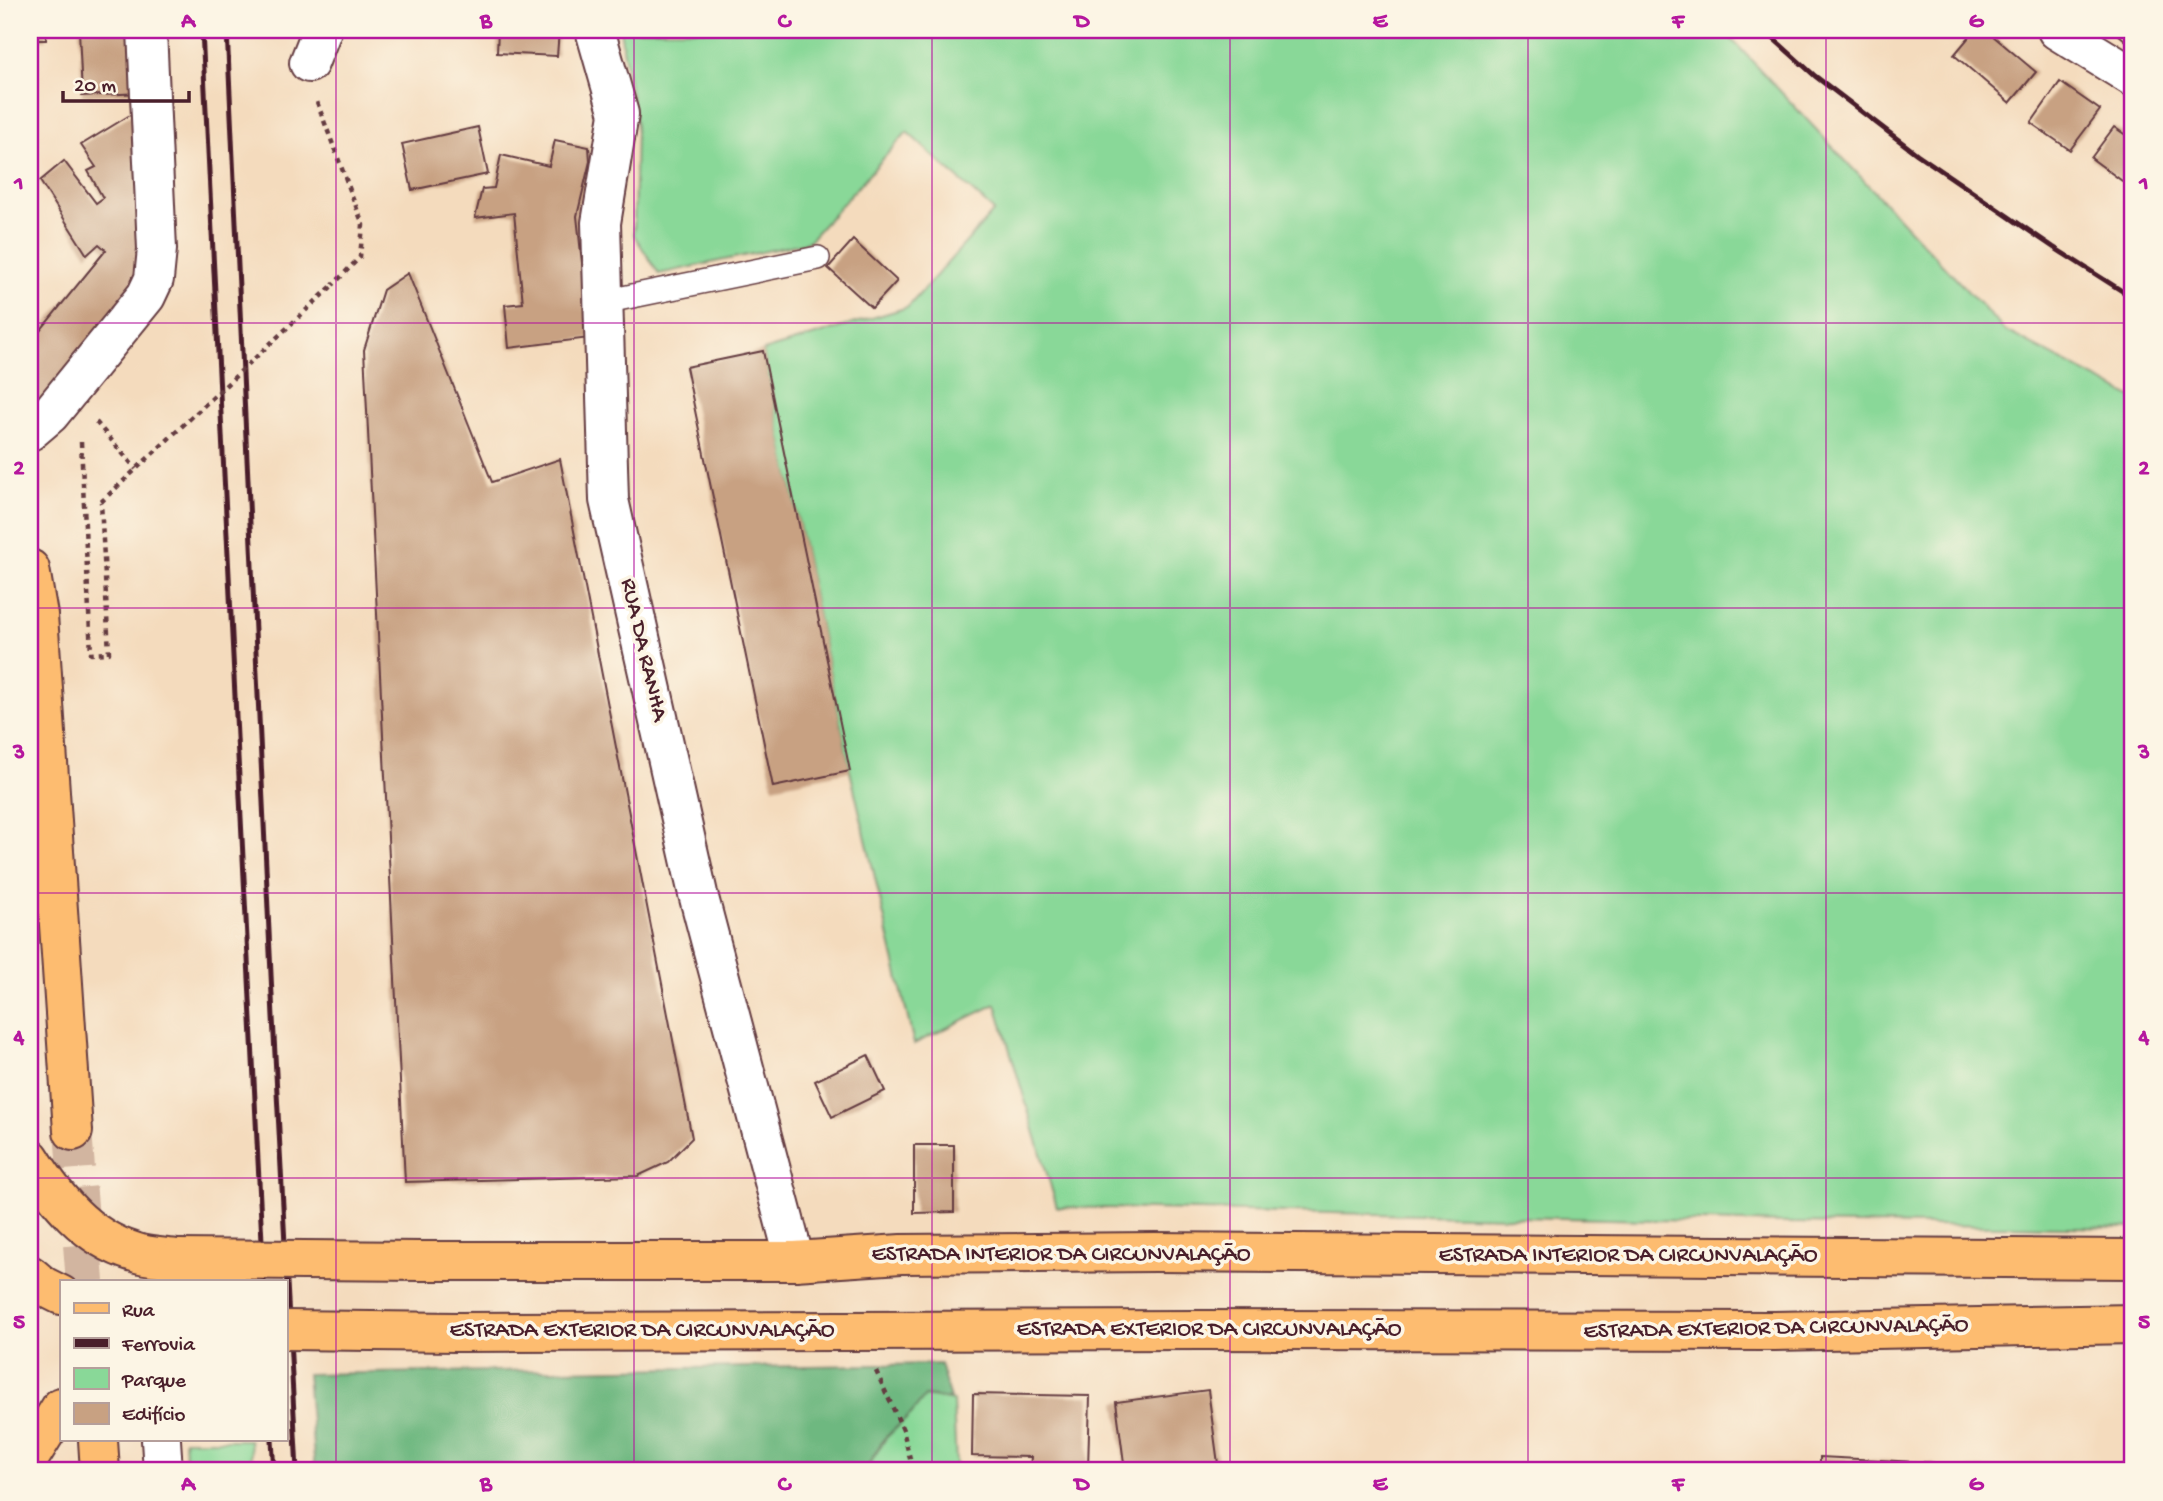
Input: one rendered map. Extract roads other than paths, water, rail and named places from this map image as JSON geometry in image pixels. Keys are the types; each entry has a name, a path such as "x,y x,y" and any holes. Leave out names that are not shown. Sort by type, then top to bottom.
{"main road":[{"path":"30,569 38,615 73,1131"},
{"name":"ESTRADA INTERIOR DA CIRCUNVALAÇÃO","path":"30,1158 62,1205 100,1236 134,1252 178,1259 795,1261 901,1254 1142,1252 2133,1259"},
{"path":"30,1275 43,1286 60,1294"},
{"name":"ESTRADA EXTERIOR DA CIRCUNVALAÇÃO","path":"287,1330 1774,1331 2133,1324"},
{"path":"30,1457 60,1410"},
{"path":"98,1442 100,1471"}],"street":[{"path":"30,431 50,414 146,296 154,279 157,248 147,30"},
{"name":"RUA DA RANHA","path":"595,30 619,114 601,223 609,500 698,894 795,1261"},
{"path":"2057,30 2133,76"},
{"path":"161,1442 163,1471"}],"lane":[{"path":"603,302 818,258"}],"tunnel":[{"path":"73,1131 85,1280"}],"railway":[{"path":"202,30 264,1280"},
{"path":"227,30 287,1280"},
{"path":"1764,30 1815,76 1917,154 2133,298"},
{"path":"287,1282 297,1471"},
{"path":"272,1442 274,1471"}]}
